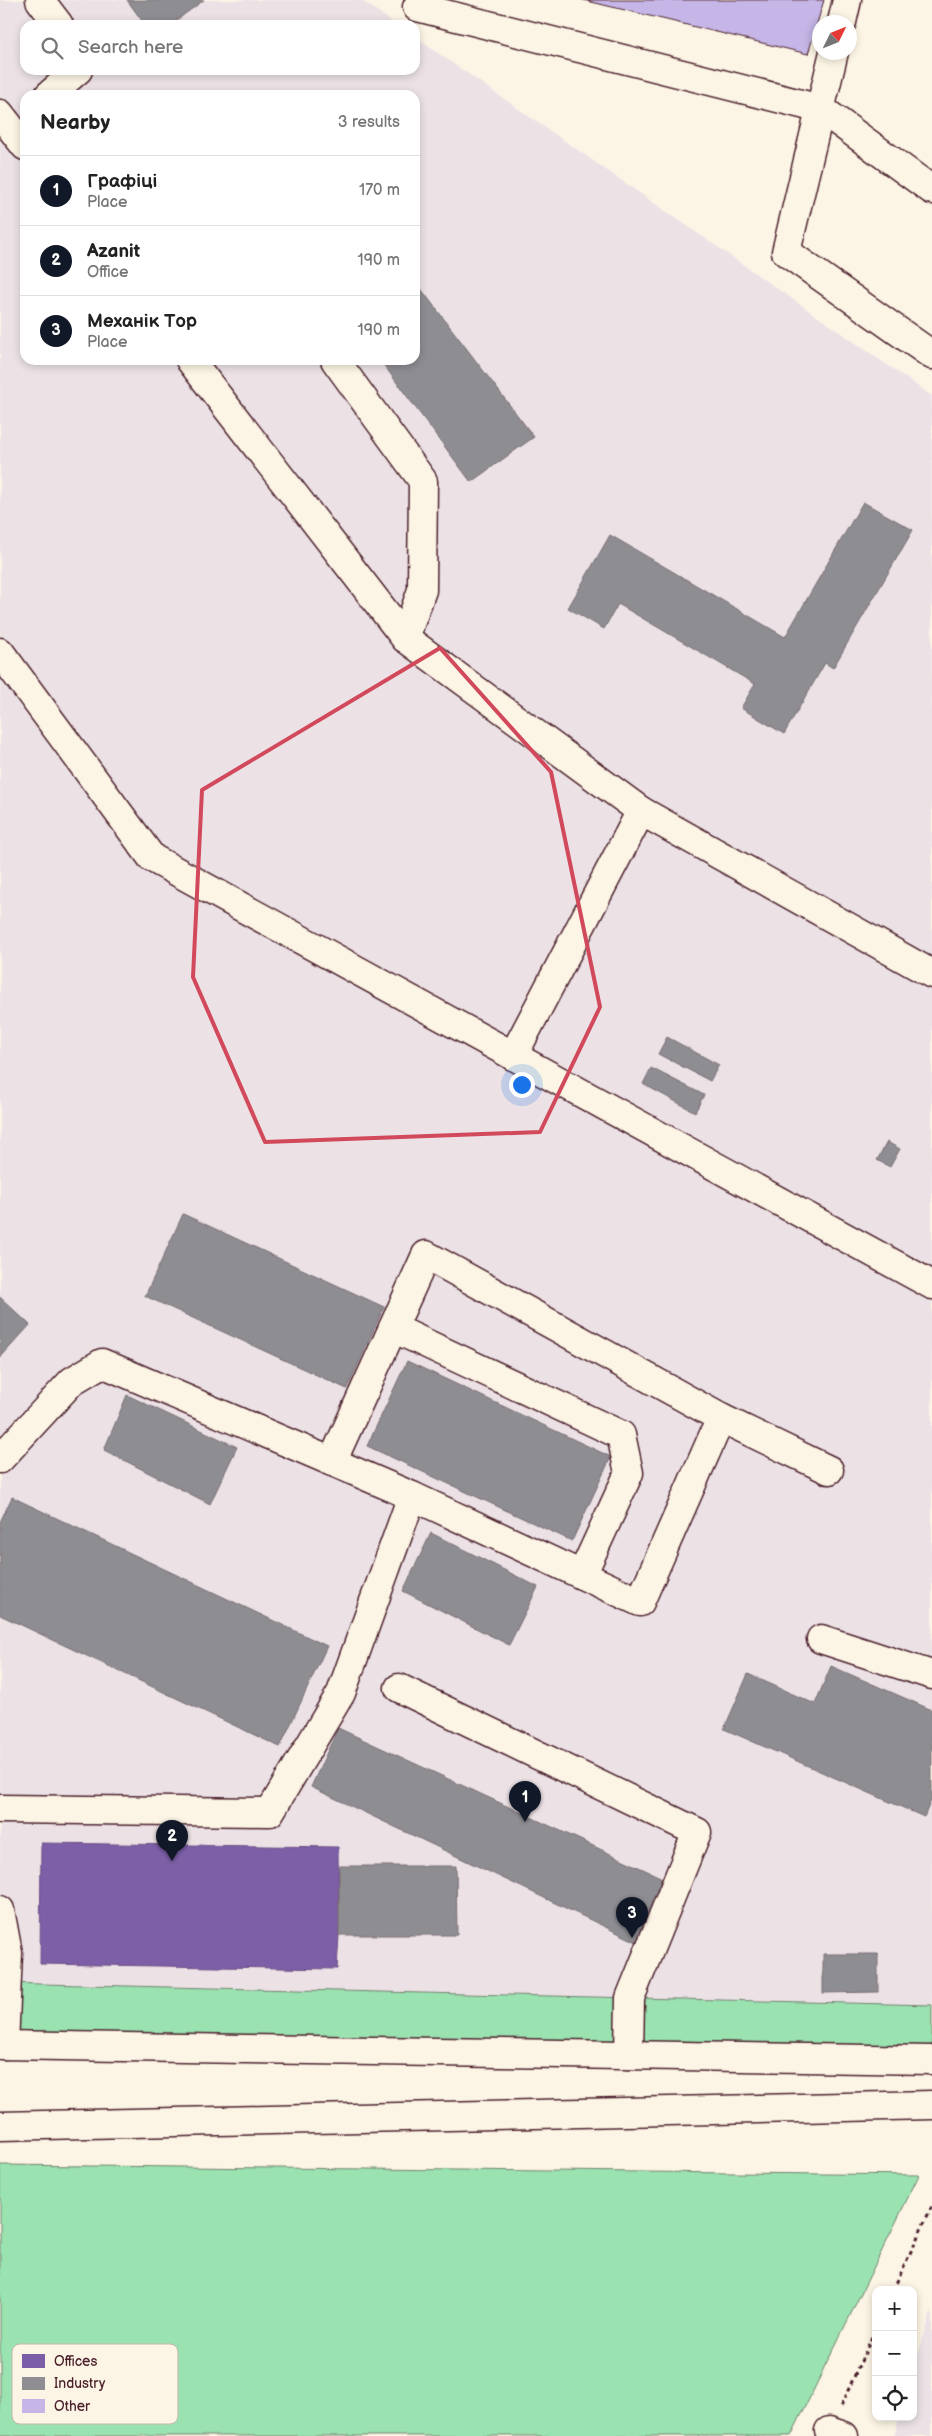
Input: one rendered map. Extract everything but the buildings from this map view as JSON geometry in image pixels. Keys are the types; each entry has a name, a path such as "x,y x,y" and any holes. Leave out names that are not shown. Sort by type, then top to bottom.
{"main road":[{"path":"40,0 56,20"},
{"path":"844,15 847,0"},
{"path":"417,7 821,109 932,190"},
{"path":"832,60 786,252 932,355"},
{"path":"55,90 72,75"},
{"path":"194,365 405,638 641,811 932,974"},
{"path":"339,365 423,481 422,590 405,638"},
{"path":"0,652 152,858 932,1285"},
{"path":"513,1056 641,811"},
{"path":"332,1462 426,1255 721,1418 829,1470"},
{"path":"392,1328 621,1435 629,1473 582,1575"},
{"path":"0,1459 72,1382 102,1363 412,1496 640,1602 721,1418"},
{"path":"0,1809 270,1812 341,1693 412,1496"},
{"path":"822,1639 932,1675"},
{"path":"399,1688 697,1832 630,1998 629,2055"},
{"path":"0,1910 8,1953 2,2045 932,2060"},
{"path":"0,2126 932,2105"}],"path":[{"path":"895,2286 932,2206"},
{"path":"837,2434 875,2331"}],"highlighted area":[{"path":"440,648 551,772 600,1007 540,1132 265,1142 193,977 202,790"}],"shaded area":[{"path":"0,0 361,0 390,20 20,20 20,75 420,75 420,40 932,396 932,2005 0,1983"},
{"path":"932,2309 932,2436 894,2436 899,2421 917,2421 917,2358"}],"green space":[{"path":"0,1983 932,2005 932,2060 0,2045"},
{"path":"0,2165 919,2175 791,2436 0,2436"}],"place":[{"name":"Графіці","path":"525,1822"},
{"name":"Azanit","path":"172,1861"},
{"name":"Механік Тор","path":"632,1938"}]}
